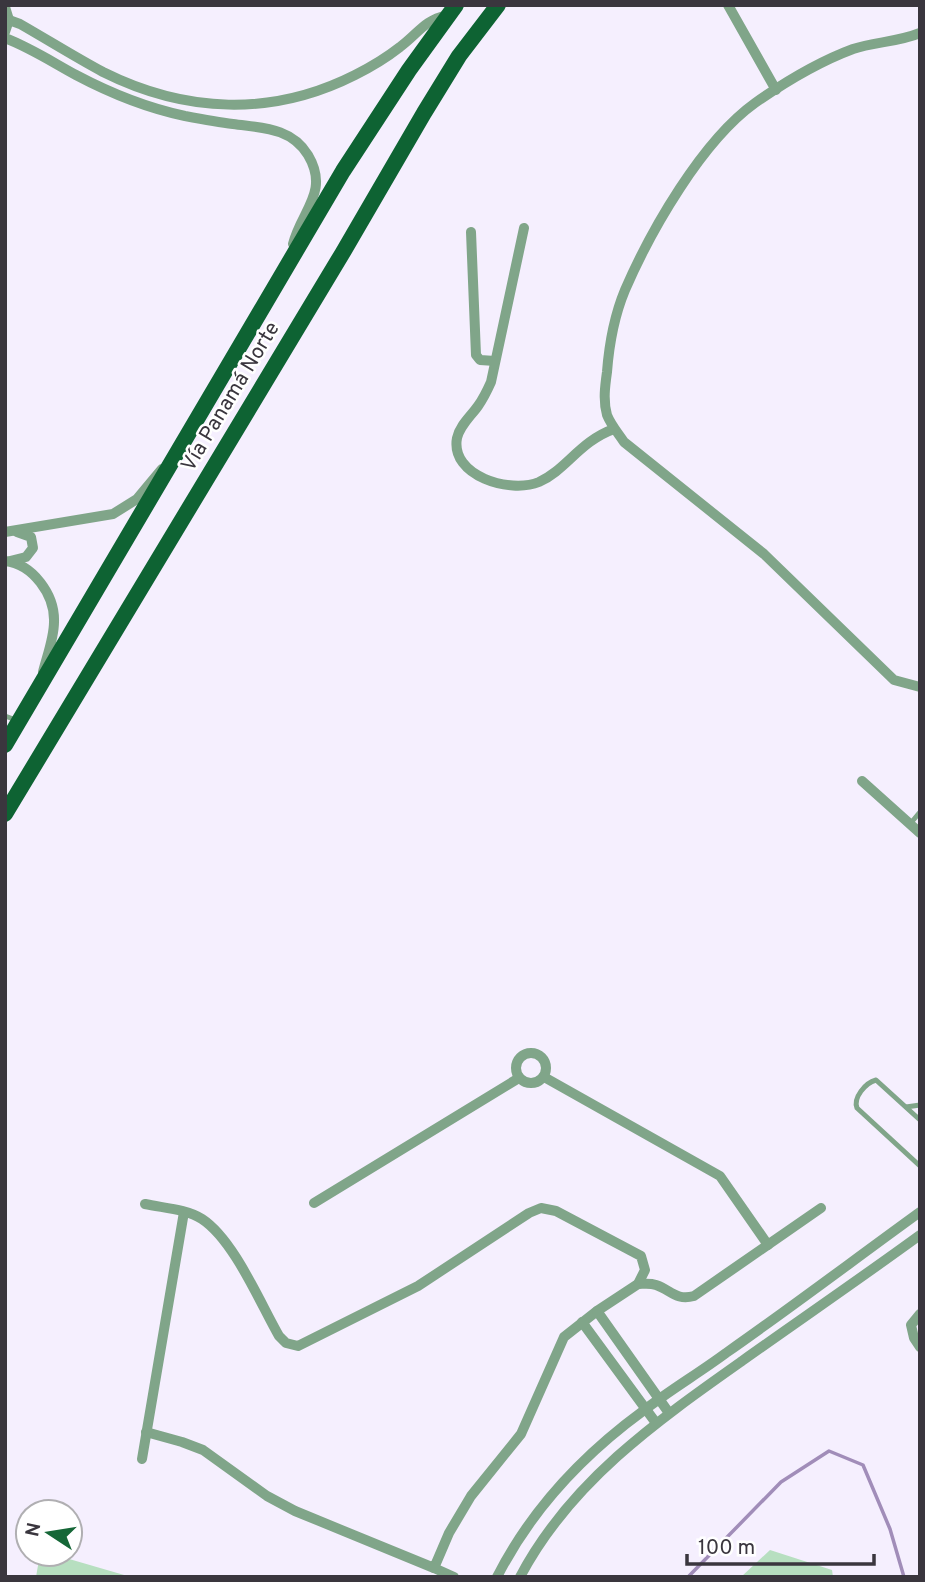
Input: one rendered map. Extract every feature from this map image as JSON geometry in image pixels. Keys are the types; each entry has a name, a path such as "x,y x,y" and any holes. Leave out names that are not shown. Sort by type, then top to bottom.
{"main road":[{"name":"Vía Panamá Norte","path":"5,814 424,113 459,56 498,5"},
{"name":"Vía Panamá Norte","path":"5,745 12,719 38,689 343,171 452,10"}],"street":[{"path":"728,5 776,90"},
{"path":"5,7 9,20 5,32"},
{"path":"9,20 131,84 178,99 225,106 283,100 328,87 384,59 402,47 432,19 452,10"},
{"path":"920,33 853,49 819,64 743,113 710,145 650,240 624,292 608,353 605,392 607,414 624,442 764,554 894,680 920,687"},
{"path":"5,38 124,97 178,114 269,128 296,141 308,156 316,182 314,200 293,242 292,258"},
{"path":"524,228 491,382 485,396 457,436 457,450 463,463 476,475 503,484 523,485 538,482 593,438 614,429"},
{"path":"471,232 476,355 480,360 495,361"},
{"path":"8,531 113,514 137,499 158,470 171,463"},
{"path":"7,561 29,555 34,545 28,535 8,531"},
{"path":"7,561 36,577 52,604 54,625 38,689"},
{"path":"862,781 920,832"},
{"path":"530,1052 542,1057 546,1070 540,1081 528,1084 519,1078 515,1072 518,1059 530,1052"},
{"path":"544,1077 720,1176 768,1245"},
{"path":"314,1203 519,1078"},
{"path":"145,1204 184,1212 202,1219 220,1235 279,1336 286,1343 298,1346 418,1286 529,1213 541,1208 556,1211 641,1256 645,1270 638,1284 582,1322 565,1338 529,1420 496,1468 471,1496 449,1533 434,1569"},
{"path":"638,1284 658,1286 676,1297 694,1296 821,1208"},
{"path":"142,1459 184,1212"},
{"path":"497,1577 512,1547 542,1506 600,1446 645,1409 726,1354 920,1212"},
{"path":"520,1577 550,1529 613,1459 669,1413 920,1235"},
{"path":"597,1311 669,1413"},
{"path":"920,1314 911,1325 914,1338 920,1347"},
{"path":"582,1322 656,1423"},
{"path":"146,1432 203,1450 267,1496 295,1511 454,1577"}],"lane":[{"path":"910,824 920,812"},
{"path":"920,1120 876,1080 871,1081 855,1103 920,1166"},
{"path":"906,1107 920,1105"}],"green space":[{"path":"770,1550 832,1570 833,1577 741,1577"},
{"path":"84,1563 131,1577 36,1577 38,1568 84,1568"}],"waterway":[{"path":"688,1577 781,1482 829,1451 863,1465 890,1529 904,1577"}]}
